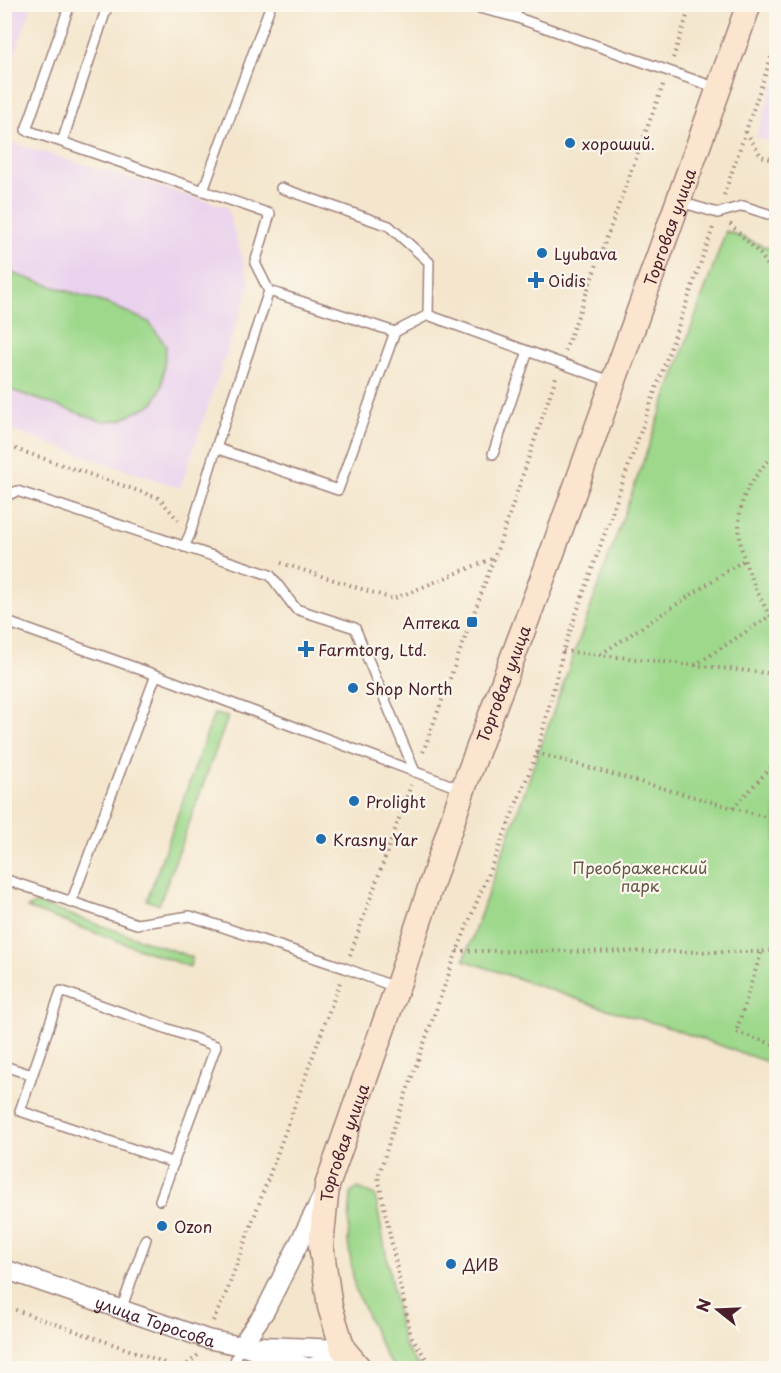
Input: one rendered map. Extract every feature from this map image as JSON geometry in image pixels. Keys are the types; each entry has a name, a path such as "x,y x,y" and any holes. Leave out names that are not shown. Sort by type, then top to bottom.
{"street":[{"name":"Торговая улица","path":"359,1368 344,1349 330,1307 321,1245 327,1186 397,988 463,789 551,555 749,4"},
{"path":"241,1346 265,1311 327,1186"},
{"name":"улица Торосова","path":"4,1269 207,1339 241,1346 309,1368"},
{"path":"241,1346 344,1349"},
{"path":"309,1368 331,1361 344,1349"}],"lane":[{"path":"70,4 26,130 270,214 255,263 268,291 184,547"},
{"path":"62,142 108,4"},
{"path":"203,191 272,4"},
{"path":"463,4 515,17 720,89"},
{"path":"515,17 519,4"},
{"path":"280,188 389,226 429,261 428,315"},
{"path":"677,202 718,213 743,206 768,214"},
{"path":"268,291 394,332"},
{"path":"216,448 338,490 394,332 428,315 613,382"},
{"path":"493,453 528,351"},
{"path":"4,497 17,491 270,575 296,609 355,628 416,772"},
{"path":"4,621 463,789"},
{"path":"71,903 156,675"},
{"path":"4,888 7,880 137,924 190,916 345,968 397,988"},
{"path":"160,1200 174,1163 216,1046 61,991 20,1111 174,1163"},
{"path":"4,1066 32,1076"},
{"path":"121,1310 146,1239"},
{"path":"232,1368 241,1346"}],"path":[{"path":"212,1324 227,1291 494,558 561,363 691,4"},
{"path":"432,1368 411,1336 378,1176 458,951 537,753 563,651 777,43"},
{"path":"746,132 761,156 777,161"},
{"path":"718,213 761,255 777,278"},
{"path":"772,433 777,441"},
{"path":"4,445 159,498 190,534"},
{"path":"777,452 756,475 744,498 739,528 744,560 753,583 770,616 777,622"},
{"path":"280,563 393,599 494,558"},
{"path":"600,655 744,560"},
{"path":"695,665 770,616"},
{"path":"563,651 776,673 777,680"},
{"path":"733,808 774,764 777,751"},
{"path":"537,753 777,820"},
{"path":"458,951 761,952 777,949"},
{"path":"761,952 736,1032 777,1045"},
{"path":"4,1306 161,1361 171,1368"},
{"path":"183,1368 203,1350"}],"shaded area":[{"path":"4,5 32,5 5,83"},
{"path":"776,77 776,144 756,137"},
{"path":"5,141 227,207 250,284 180,488 5,428"}],"green space":[{"name":"Преображенский парк","path":"726,231 776,251 776,1065 464,960"},
{"path":"5,271 111,305 149,322 166,346 162,386 154,403 121,420 101,421 5,388"},
{"path":"214,714 228,717 159,905 147,900"},
{"path":"36,903 192,957 190,967 27,908"},
{"path":"358,1188 375,1195 403,1344 420,1368 395,1368 386,1357 355,1289 348,1242 351,1193"}],"place":[{"name":"хороший.","path":"570,143"},
{"name":"Lyubava","path":"542,253"},
{"name":"Oidis","path":"536,280"},
{"name":"Аптека","path":"472,622"},
{"name":"Farmtorg, Ltd.","path":"306,649"},
{"name":"Shop North","path":"353,688"},
{"name":"Prolight","path":"354,801"},
{"name":"Krasny Yar","path":"321,839"},
{"name":"Ozon","path":"162,1226"},
{"name":"ДИВ","path":"451,1264"}]}
